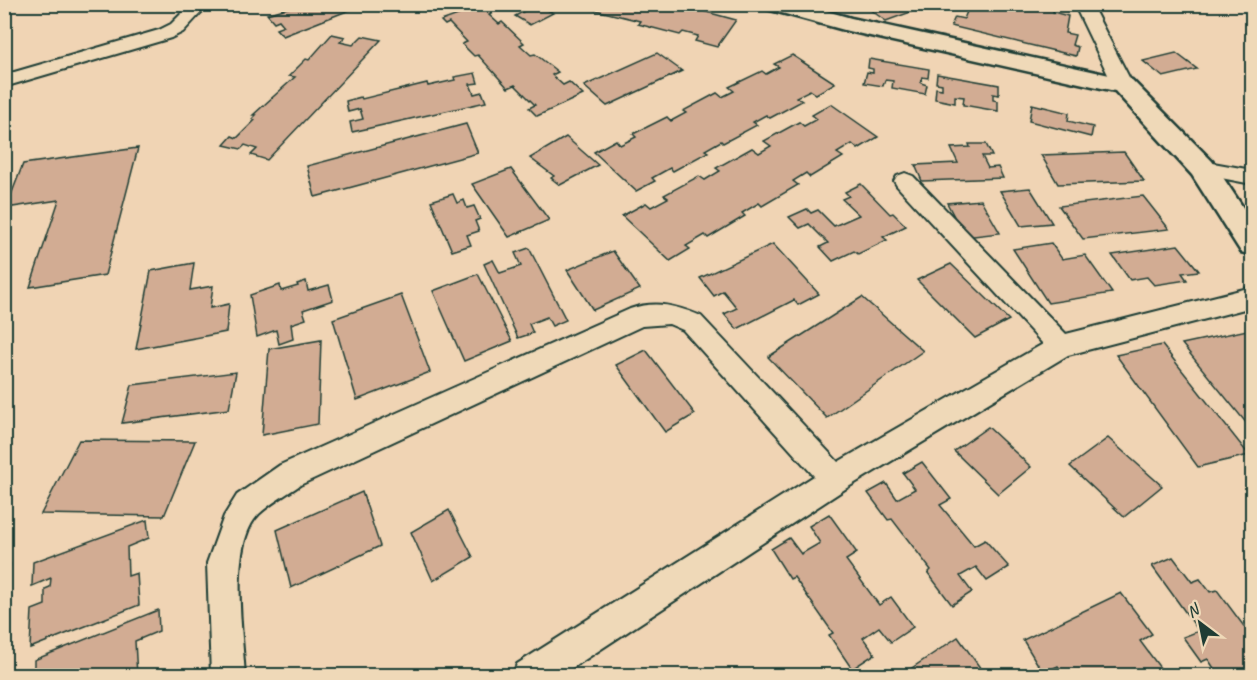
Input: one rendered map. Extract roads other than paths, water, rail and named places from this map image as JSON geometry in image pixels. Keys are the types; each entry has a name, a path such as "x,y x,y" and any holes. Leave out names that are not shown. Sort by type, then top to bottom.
{"street":[{"path":"4,81 165,34 177,28 201,4"},
{"path":"775,4 848,24 1123,85"},
{"path":"1082,4 1123,85 1202,168 1252,244"},
{"path":"1202,168 1252,177"},
{"path":"905,181 1061,346"},
{"path":"529,675 835,479 1061,346 1252,297"},
{"path":"228,675 223,563 235,526 247,504 290,476 639,316 671,314 692,323 835,479"}]}
